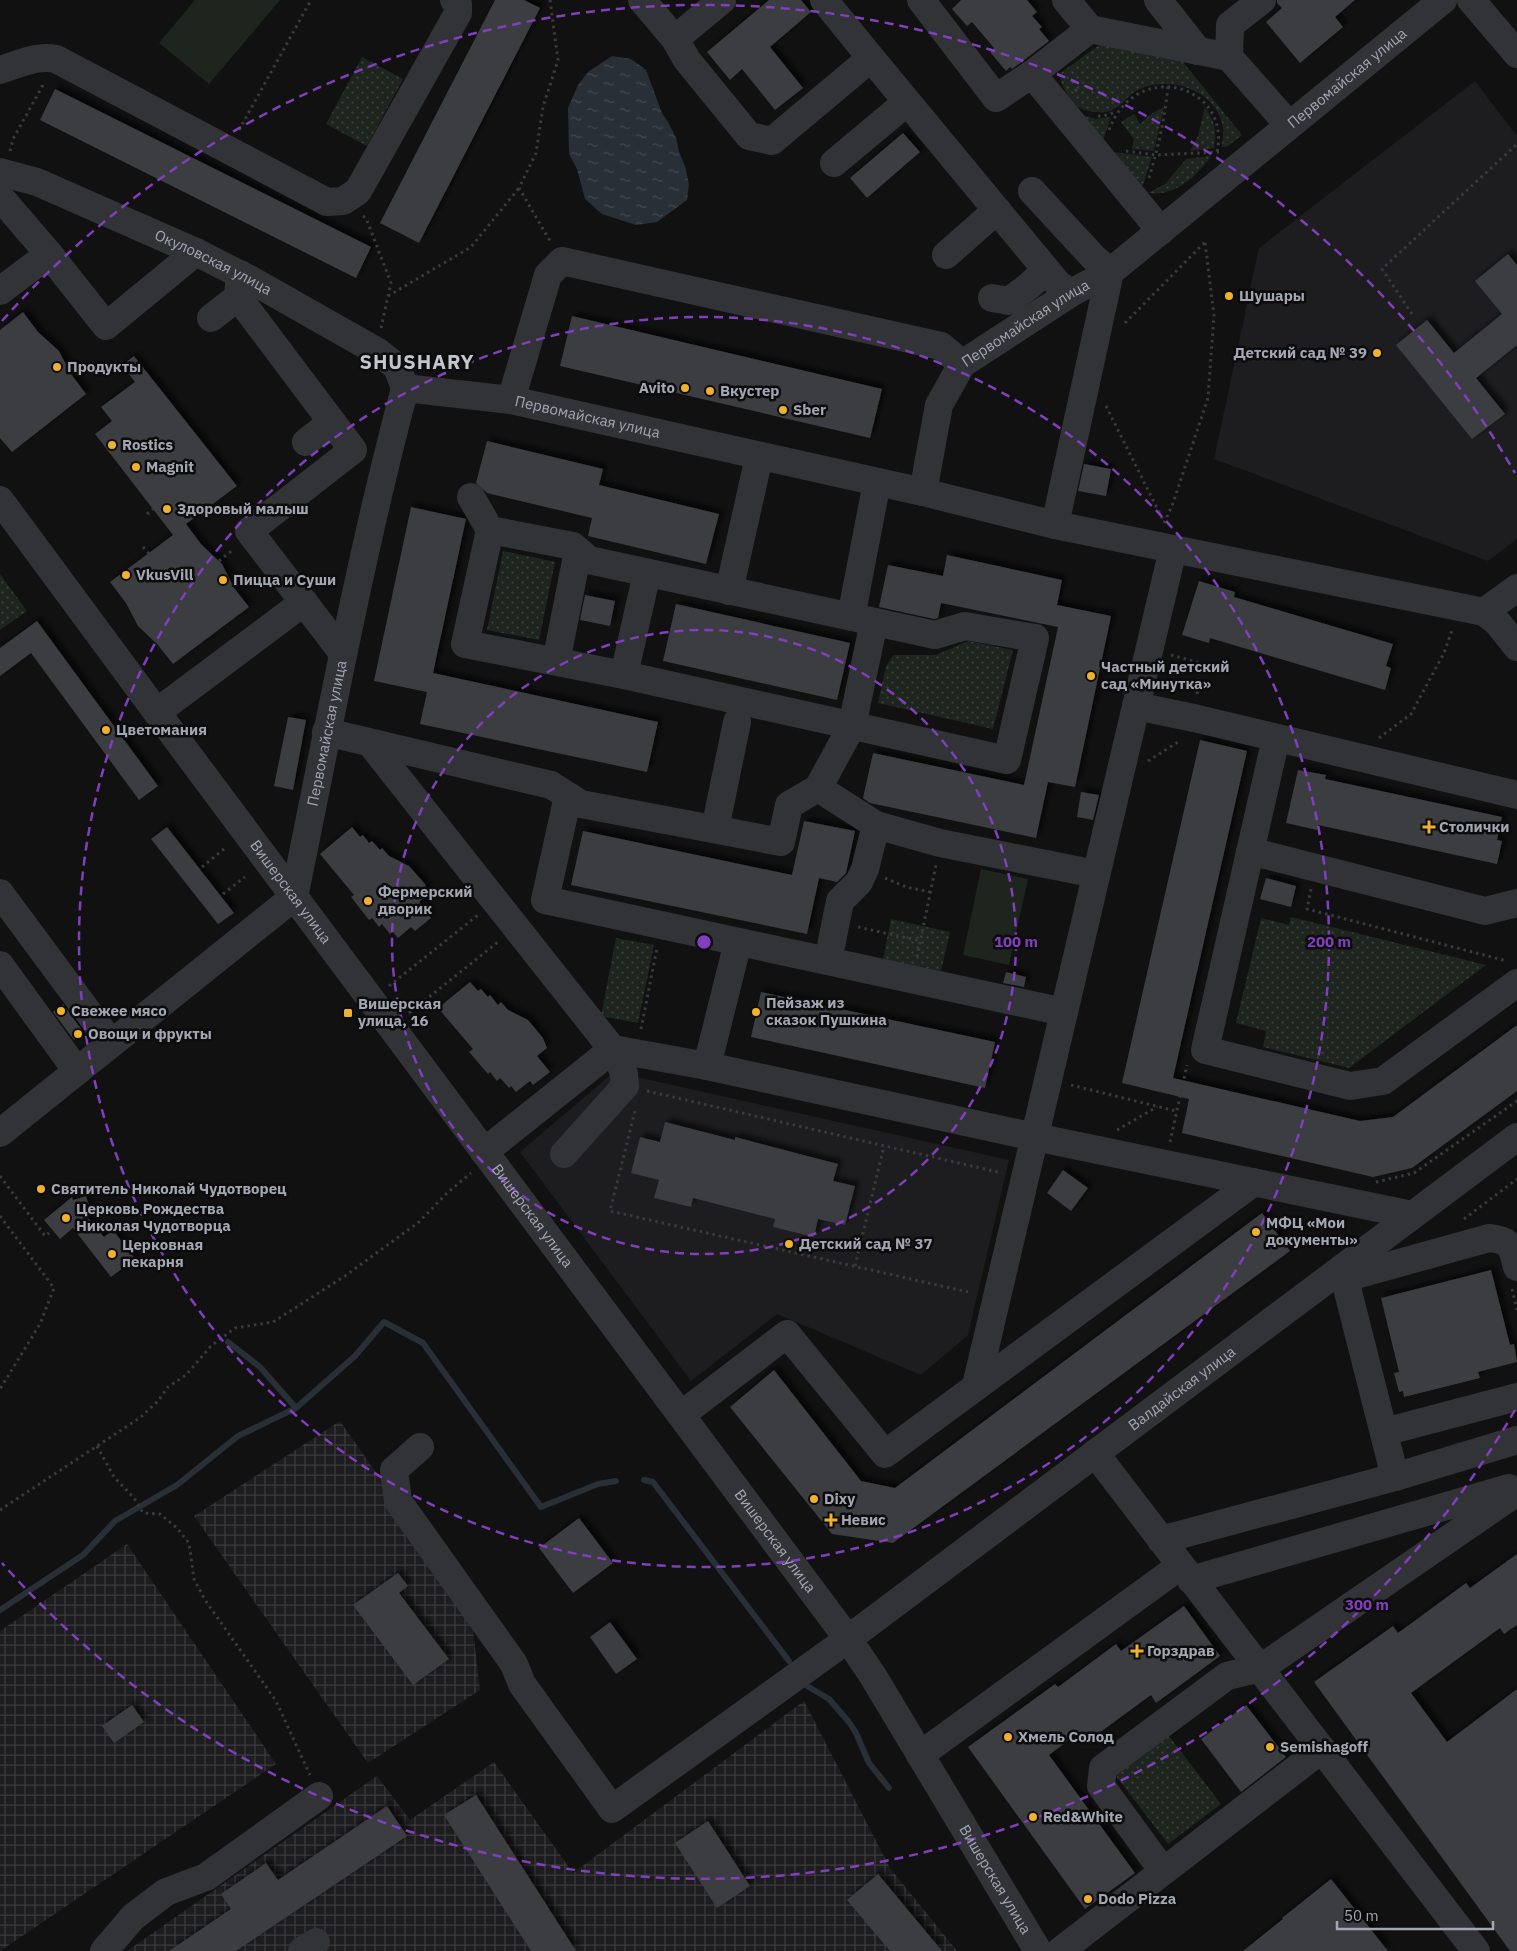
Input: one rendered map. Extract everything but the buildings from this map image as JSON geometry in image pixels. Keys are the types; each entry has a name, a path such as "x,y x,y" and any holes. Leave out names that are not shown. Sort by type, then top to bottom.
{"street":[{"path":"0,70 35,58 46,57 56,59 327,202 342,201 358,191 458,12 458,4 454,0"},
{"path":"642,0 676,39 687,60 750,136 772,141 871,58"},
{"path":"676,39 722,0"},
{"path":"824,0 1046,270 1058,284 1071,293"},
{"path":"921,0 996,98 1032,74 1090,29"},
{"path":"1066,0 1090,29 1229,57 1289,125"},
{"path":"1158,0 1198,51"},
{"path":"1229,57 1230,25 1262,0"},
{"name":"Первомайская улица","path":"294,897 342,652 386,459 405,388 511,400 759,457 923,492 939,405 962,364 1071,293 1110,272 1443,0"},
{"path":"1471,0 1517,54"},
{"path":"1032,74 1161,231"},
{"path":"834,163 906,102"},
{"name":"Окуловская улица","path":"4,164 37,182 196,252 239,285 378,352 396,367 405,388"},
{"path":"1032,191 1093,257 1110,272 1056,525"},
{"path":"0,197 49,254 106,326 196,252"},
{"path":"946,255 997,210"},
{"path":"0,291 49,254"},
{"path":"511,400 548,275 562,262 941,346 962,364"},
{"path":"992,298 1009,301 1046,270"},
{"path":"211,318 239,285 332,422 354,450 386,459"},
{"path":"306,442 332,422"},
{"path":"342,652 249,531 354,450"},
{"path":"729,591 759,457"},
{"path":"326,732 551,785 581,804 781,842 789,805 818,788 852,726 877,482"},
{"path":"923,492 1056,525 1163,538 1484,612 1497,622 1517,646"},
{"path":"471,497 490,530 465,644 624,675 1007,760 1035,638 966,626 935,635 589,560 573,546 490,530"},
{"name":"Вишерская улица","path":"0,500 848,1639 1038,1951"},
{"path":"976,1386 1149,649 1163,538"},
{"path":"559,647 578,551"},
{"path":"624,675 647,573"},
{"path":"1484,612 1517,588"},
{"path":"157,712 304,602"},
{"path":"1136,706 1517,795"},
{"path":"715,829 738,722"},
{"path":"1276,738 1205,1050 1350,1086 1383,1081 1512,972"},
{"path":"371,744 613,1049 624,1074 625,1086 564,1154"},
{"path":"818,788 876,825 940,843 1096,874"},
{"path":"568,796 545,900 1064,1012"},
{"path":"828,961 840,901 859,882 865,869 876,825"},
{"path":"1250,851 1485,911 1517,904"},
{"path":"0,893 111,1043"},
{"path":"0,1132 294,897"},
{"path":"707,1066 738,942"},
{"path":"0,965 77,1071"},
{"path":"613,1049 707,1066 1086,1147 1172,1150 1254,1182 1412,1215"},
{"path":"487,1155 613,1049"},
{"name":"Валдайская улица","path":"420,1447 394,1470 398,1502 514,1664 522,1684 612,1808 848,1639 1095,1453 1344,1273 1412,1215 1517,1137"},
{"path":"681,1415 788,1334 885,1454 1254,1182"},
{"path":"1396,1478 1344,1273 1489,1238 1500,1239 1508,1243 1513,1251 1517,1267"},
{"path":"1384,1432 1517,1397"},
{"path":"1161,1540 1396,1478 1517,1440"},
{"path":"1095,1453 1476,1951"},
{"path":"920,1755 1186,1573 1517,1486"},
{"path":"1164,1871 1101,1786 1104,1768 1226,1676 1261,1668 1517,1492"},
{"path":"1060,1951 1322,1749"},
{"path":"104,1951 134,1917 166,1892 206,1877 319,1796"}],"path":[{"path":"228,150 311,0"},
{"path":"388,296 471,247 519,188 536,153 543,107 558,60 550,0"},
{"path":"4,164 13,139 45,80"},
{"path":"1146,186 1156,155 1166,107 1168,86"},
{"path":"1108,133 1117,112 1126,101 1149,88 1168,86 1192,93 1211,111 1220,133 1215,158"},
{"path":"1412,314 1382,268 1517,144"},
{"path":"1123,150 1156,155 1224,152"},
{"path":"519,188 551,242"},
{"path":"342,201 366,218 391,283 378,352"},
{"path":"1122,325 1205,242 1214,315 1208,398 1163,538"},
{"path":"1104,401 1163,538"},
{"path":"147,514 153,509"},
{"path":"143,546 151,556"},
{"path":"219,561 235,549"},
{"path":"1354,756 1411,714 1444,653 1454,623"},
{"path":"1118,780 1202,720 1200,664 1149,649"},
{"path":"202,867 224,849"},
{"path":"917,958 935,868"},
{"path":"223,894 245,877"},
{"path":"884,877 906,887 930,892"},
{"path":"1310,892 1307,909 1512,972"},
{"path":"386,988 482,911"},
{"path":"849,925 920,940"},
{"path":"406,1015 503,938"},
{"path":"641,1029 658,941"},
{"path":"1048,1080 1176,1111"},
{"path":"1172,1150 1176,1111 1182,1080"},
{"path":"640,1090 1006,1174"},
{"path":"1374,1182 1414,1173 1517,1101"},
{"path":"1086,1147 1158,1107"},
{"path":"636,1108 610,1211 968,1292"},
{"path":"855,1266 884,1146"},
{"path":"0,1510 141,1417 158,1401 168,1387 186,1375 210,1346 235,1328 273,1322 345,1276 418,1222 487,1155"},
{"path":"0,1176 45,1236 48,1233"},
{"path":"1464,1220 1517,1179"},
{"path":"0,1216 54,1288 40,1324 0,1389"},
{"path":"97,1446 114,1477 134,1498 143,1513 160,1514 177,1528 189,1543 194,1579 205,1600 276,1701 319,1796"}],"shaded area":[{"path":"195,0 280,0 209,84 159,43"},
{"path":"1102,43 1179,57 1242,135 1228,146 1222,147 1223,128 1219,115 1213,105 1193,90 1182,86 1157,84 1145,87 1135,91 1114,109 1106,112 1091,111 1078,107 1066,92 1059,74"},
{"path":"362,57 403,79 367,146 326,124"},
{"name":"Детский сад № 39","path":"1475,81 1517,136 1517,539 1488,561 1214,459 1259,248"},
{"path":"1164,107 1154,151 1132,149 1134,139 1121,122 1134,114 1140,124 1151,114"},
{"path":"1205,107 1214,127 1214,148 1190,151 1198,136"},
{"path":"1085,116 1096,119 1111,117 1103,140"},
{"path":"1114,152 1152,157 1142,188"},
{"path":"1211,156 1199,171 1184,184 1167,192 1148,193 1165,184 1186,159"},
{"path":"503,551 555,562 539,640 487,630"},
{"path":"0,574 27,611 0,630"},
{"path":"968,641 1013,650 993,729 878,703 886,666 893,655 936,655"},
{"path":"981,869 1028,879 1009,965 963,955"},
{"path":"1291,917 1486,965 1349,1068 1263,1047 1266,1031 1236,1023 1261,918 1289,925"},
{"path":"891,919 950,932 941,971 883,959"},
{"path":"616,938 654,945 638,1023 601,1016"},
{"name":"Детский сад № 37","path":"614,1072 1009,1160 968,1335 921,1375 777,1314 691,1381 520,1152"},
{"path":"340,1421 470,1606 480,1690 368,1763 194,1516"},
{"path":"127,1544 276,1764 0,1951 0,1631"},
{"path":"804,1701 890,1868 957,1951 127,1951 377,1776 410,1820 494,1762 573,1873"},
{"path":"1169,1736 1221,1804 1168,1844 1116,1776"}],"water":[{"path":"612,56 631,59 646,70 662,113 676,138 685,166 689,184 687,200 657,222 636,225 602,214 585,199 577,169 569,154 568,108 578,85 588,72"}],"waterway":[{"path":"0,1610 83,1555 115,1521 177,1485 238,1436 296,1408 355,1356 384,1322 423,1343 541,1507 598,1484 616,1481"},
{"path":"228,1342 260,1367 296,1408"},
{"path":"644,1480 653,1482 789,1661"},
{"path":"807,1686 829,1699 849,1722 869,1763 889,1788"}],"place":[{"name":"Шушары","path":"1229,296"},
{"name":"Детский сад № 39","path":"1377,353"},
{"name":"Продукты","path":"57,367"},
{"name":"Avito","path":"685,388"},
{"name":"Вкустер","path":"710,391"},
{"name":"Sber","path":"783,410"},
{"name":"Rostics","path":"112,445"},
{"name":"Magnit","path":"136,467"},
{"name":"Здоровый малыш","path":"167,509"},
{"name":"VkusVill","path":"126,575"},
{"name":"Пицца и Суши","path":"223,580"},
{"name":"Частный детский сад «Минутка»","path":"1091,676"},
{"name":"Цветомания","path":"106,730"},
{"name":"Столички","path":"1429,827"},
{"name":"Фермерский дворик","path":"368,901"},
{"name":"Свежее мясо","path":"61,1011"},
{"name":"Пейзаж из сказок Пушкина","path":"756,1012"},
{"name":"Вишерская улица, 16","path":"348,1013"},
{"name":"Овощи и фрукты","path":"78,1034"},
{"name":"Святитель Николай Чудотворец","path":"41,1189"},
{"name":"Церковь Рождества Николая Чудотворца","path":"66,1218"},
{"name":"МФЦ «Мои документы»","path":"1256,1232"},
{"name":"Детский сад № 37","path":"789,1244"},
{"name":"Церковная пекарня","path":"112,1254"},
{"name":"Dixy","path":"814,1499"},
{"name":"Невис","path":"831,1520"},
{"name":"Горздрав","path":"1137,1651"},
{"name":"Хмель Солод","path":"1008,1737"},
{"name":"Semishagoff","path":"1270,1747"},
{"name":"Red&White","path":"1033,1817"},
{"name":"Dodo Pizza","path":"1088,1899"}],"district":[{"name":"SHUSHARY","path":"417,362"}]}
